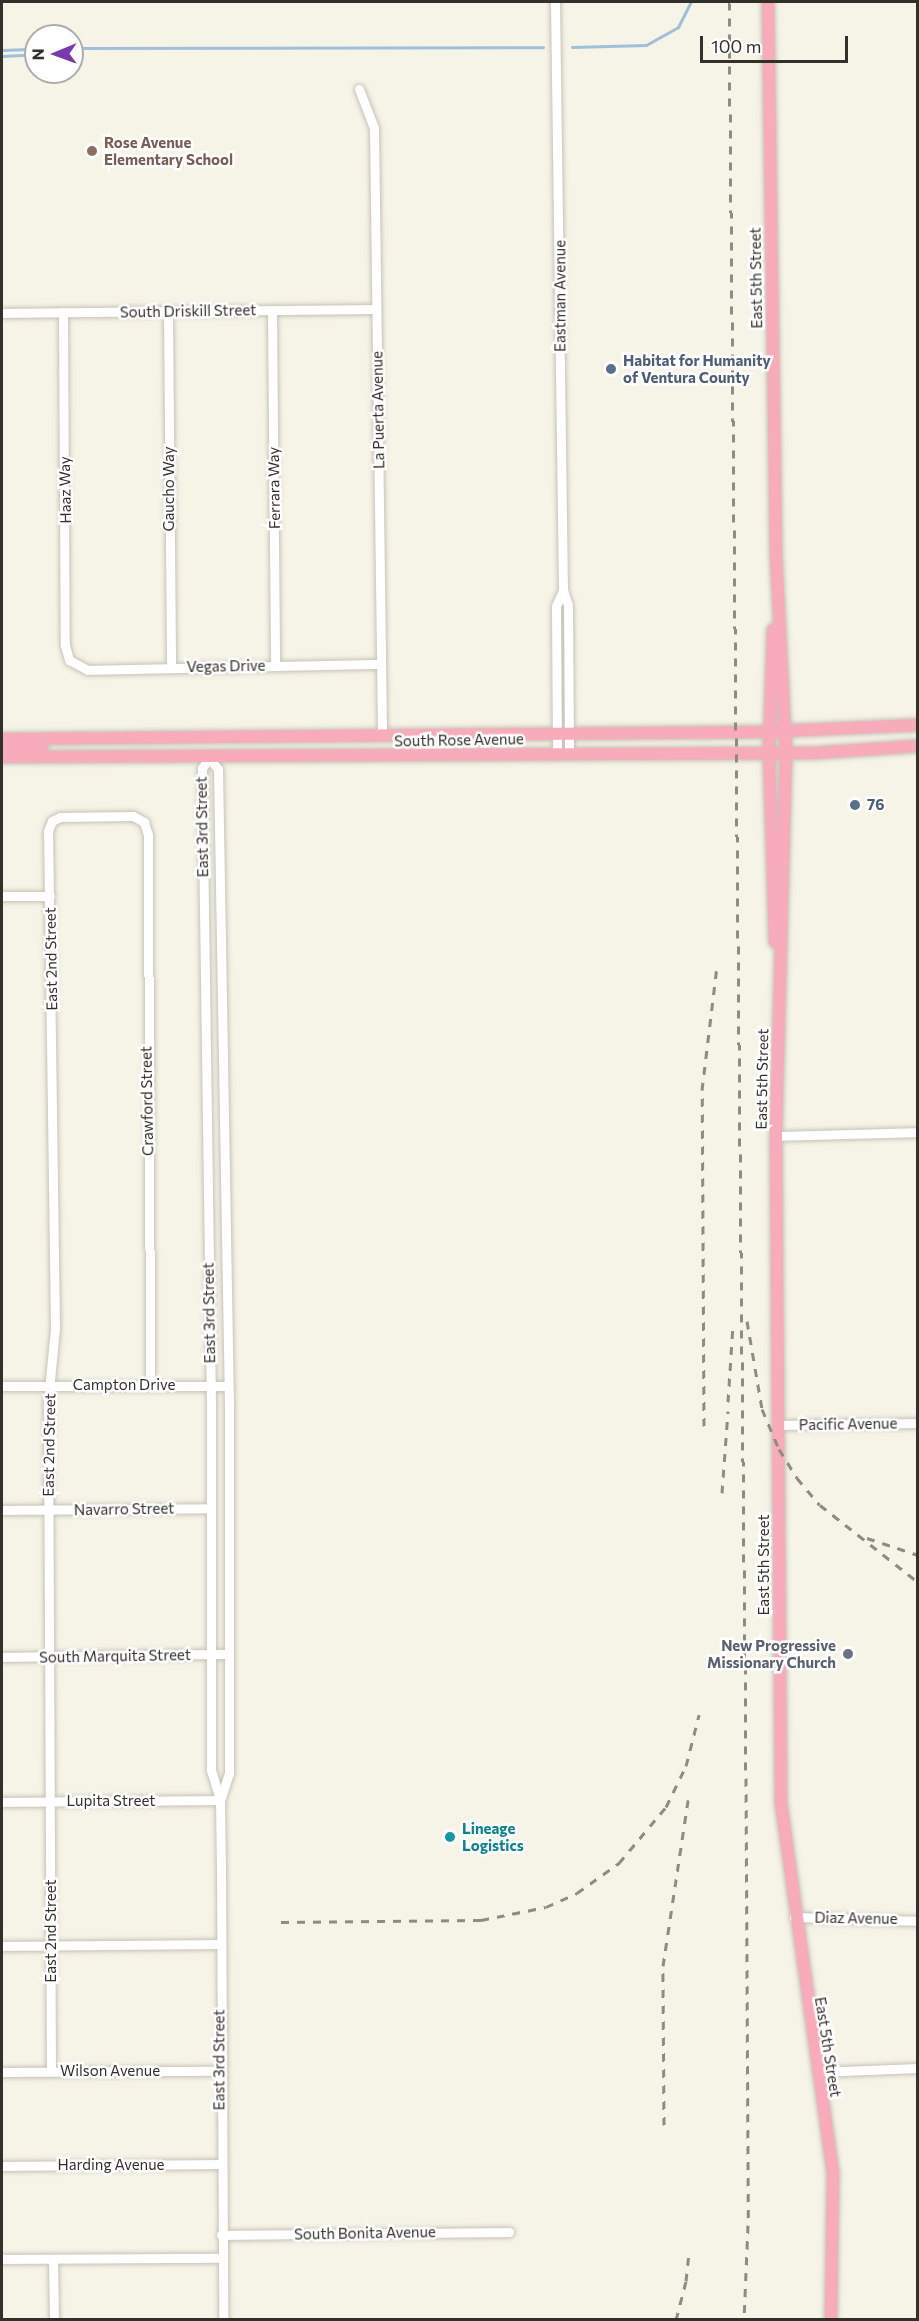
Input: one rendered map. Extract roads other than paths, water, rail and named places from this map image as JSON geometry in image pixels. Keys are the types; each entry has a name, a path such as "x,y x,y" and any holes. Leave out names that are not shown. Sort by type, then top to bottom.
{"main road":[{"name":"East 5th Street","path":"768,2 776,554 786,753 785,892 778,987 776,1136 781,1803 794,1917 833,2174 831,2319"},
{"name":"East 5th Street","path":"776,554 770,752 771,887 778,987"},
{"name":"South Rose Avenue","path":"2,739 770,731 918,725"},
{"path":"2,747 67,747 77,739"},
{"name":"South Rose Avenue","path":"2,757 209,758 563,753 786,753 879,751 918,746"}],"street":[{"name":"Eastman Avenue","path":"555,2 563,590 568,605 563,753"},
{"name":"La Puerta Avenue","path":"359,89 374,128 374,309 381,734"},
{"name":"South Driskill Street","path":"2,313 374,309"},
{"name":"Ferrara Way","path":"272,310 275,665"},
{"name":"Gaucho Way","path":"168,311 171,666"},
{"name":"Haaz Way","path":"63,312 65,645 73,664"},
{"name":"Vegas Drive","path":"73,664 88,670 171,666 381,664"},
{"path":"208,738 209,758"},
{"name":"East 3rd Street","path":"220,1800 229,1773 230,1553 218,770 209,758 202,768 210,1386 211,1770 220,1800 219,2071 223,2319"},
{"name":"East 2nd Street","path":"51,2071 48,1510 50,1385 55,1328 48,831 52,820 69,816 125,815 141,819"},
{"name":"Crawford Street","path":"141,819 148,835 150,1384"},
{"path":"2,896 50,896"},
{"path":"776,1136 918,1132"},
{"name":"Campton Drive","path":"2,1386 150,1384 228,1386"},
{"name":"Pacific Avenue","path":"778,1425 918,1423"},
{"name":"Navarro Street","path":"2,1510 211,1508"},
{"path":"211,1553 230,1553"},
{"name":"South Marquita Street","path":"2,1657 229,1654"},
{"name":"Lupita Street","path":"2,1802 220,1800"},
{"name":"Diaz Avenue","path":"794,1917 918,1922"},
{"path":"2,1946 219,1944"},
{"path":"817,2072 918,2068"},
{"name":"Wilson Avenue","path":"2,2072 219,2071"},
{"name":"Harding Avenue","path":"2,2166 220,2164"},
{"name":"South Bonita Avenue","path":"221,2235 509,2232"},
{"path":"2,2259 221,2258"},
{"path":"53,2260 54,2319"}],"waterway":[{"path":"572,47 646,45 678,27 691,2"},
{"path":"84,48 543,47"},
{"path":"2,50 24,49"},
{"path":"2,56 24,55"}],"railway":[{"path":"729,2 746,1778 748,2225 744,2320"},
{"path":"704,1426 702,1090 717,966"},
{"path":"747,1321 762,1409 779,1449 797,1478 820,1505 918,1582"},
{"path":"728,1402 733,1324"},
{"path":"722,1493 728,1411"},
{"path":"867,1538 918,1555"},
{"path":"281,1922 481,1920 546,1907 577,1893 619,1863 666,1807 686,1766 699,1715"},
{"path":"664,2125 663,1966 688,1800"},
{"path":"676,2320 686,2281 689,2253"}],"place":[{"name":"Rose Avenue Elementary School","path":"92,151"},
{"name":"Habitat for Humanity of Ventura County","path":"611,369"},
{"name":"76","path":"855,805"},
{"name":"New Progressive Missionary Church","path":"848,1654"},
{"name":"Lineage Logistics","path":"450,1837"}]}
